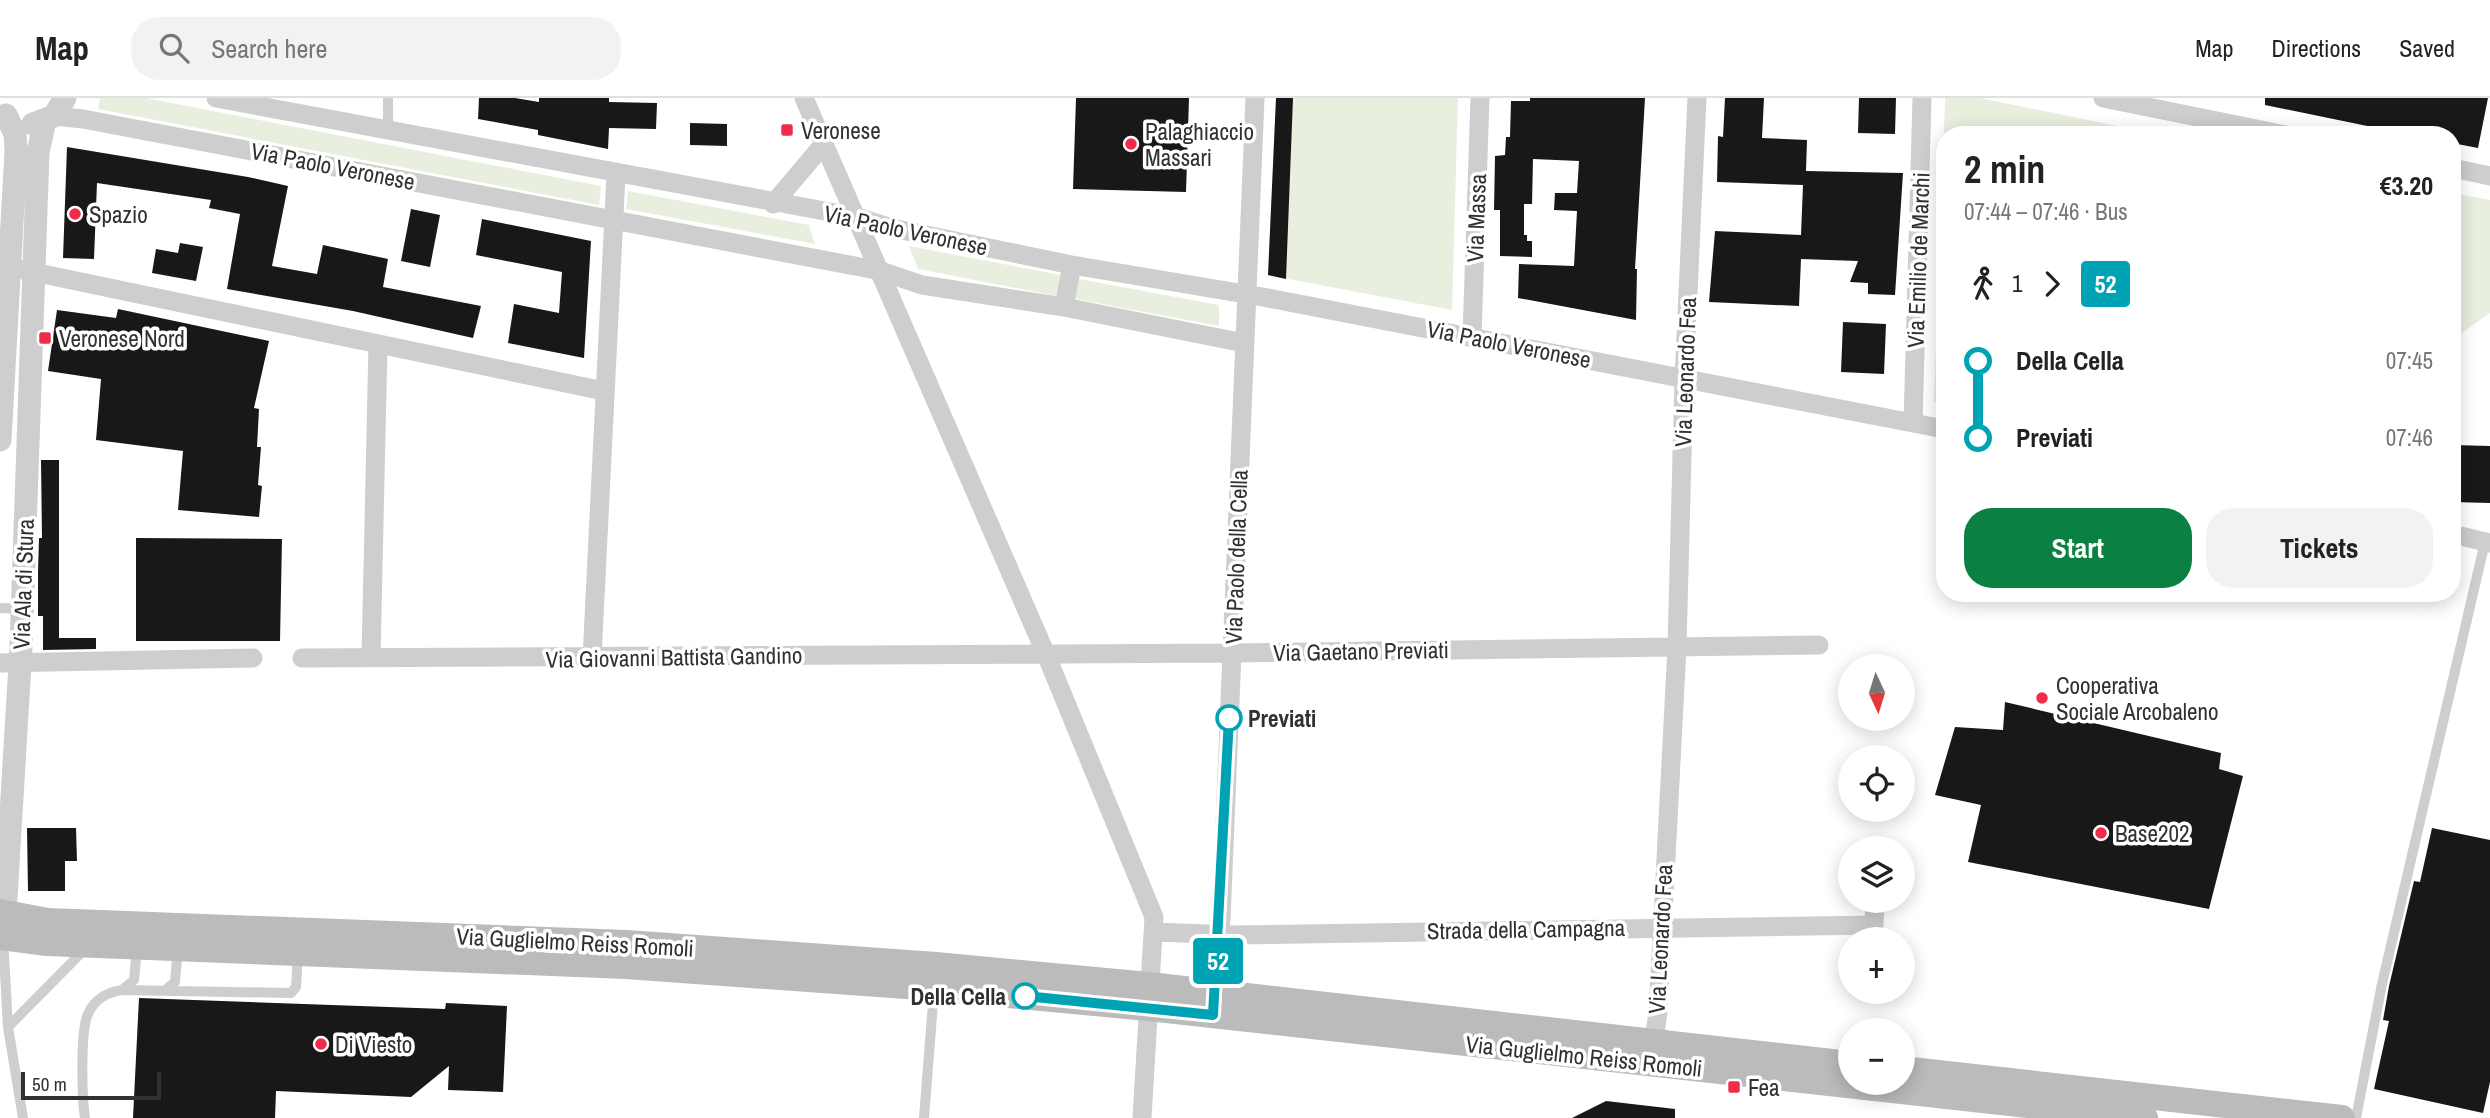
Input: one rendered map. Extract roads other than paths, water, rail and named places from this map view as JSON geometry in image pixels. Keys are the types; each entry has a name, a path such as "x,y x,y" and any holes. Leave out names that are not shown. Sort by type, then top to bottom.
{"main road":[{"name":"Via Guglielmo Reiss Romoli","path":"2,935 48,921 138,936 299,942 627,943 935,977 1149,996 1653,1053 2145,1118"},
{"name":"Via Guglielmo Reiss Romoli","path":"2,935 89,945 138,936"},
{"name":"Via Guglielmo Reiss Romoli","path":"1653,1053 1838,1063"},
{"path":"1915,1070 2342,1118"}],"street":[{"name":"Via Paolo Veronese","path":"216,98 773,204 857,217 892,228 1072,265 1246,294 1936,427"},
{"path":"804,98 1045,652 1154,917 1142,1118"},
{"name":"Via Paolo della Cella","path":"1214,1004 1220,935 1255,98"},
{"name":"Via Massa","path":"1472,337 1480,98"},
{"name":"Via Leonardo Fea","path":"1653,1053 1677,647 1684,379 1698,98"},
{"name":"Via Emilio de Marchi","path":"1913,423 1922,98"},
{"path":"2103,98 2143,102 2247,126"},
{"name":"Via Paolo Veronese","path":"55,111 881,271 922,285 1064,307 1244,342"},
{"path":"3,112 19,123 31,124 55,111"},
{"name":"Via Ala di Stura","path":"2,935 11,608 38,152 55,111"},
{"path":"0,440 5,261 16,150 15,134 3,112"},
{"path":"773,204 823,145"},
{"path":"2461,170 2490,176"},
{"path":"592,658 616,174"},
{"path":"5,261 33,271 604,391"},
{"path":"1064,307 1072,265"},
{"path":"371,657 378,345"},
{"path":"2461,536 2487,543"},
{"path":"1677,647 1819,645"},
{"name":"Via Gaetano Previati","path":"1045,652 1232,653 1677,647"},
{"name":"Via Giovanni Battista Gandino","path":"302,658 592,658 1045,652"},
{"path":"10,664 253,658"},
{"name":"Strada della Campagna","path":"1155,932 1220,935 1874,925 1874,913"}],"lane":[{"path":"388,98 388,131"},
{"path":"2356,1118 2382,984 2487,543"},
{"path":"2,935 8,1027 23,1118"},
{"path":"85,1118 86,1019 100,999 122,990 134,980 138,936"},
{"path":"164,991 175,982 178,937"},
{"path":"122,990 291,993 296,987 299,942"},
{"path":"8,1027 89,945"},
{"path":"924,1118 935,977"}],"place":[{"name":"Veronese","path":"787,130"},
{"name":"Palaghiaccio Massari","path":"1131,144"},
{"name":"Spazio","path":"75,214"},
{"name":"Veronese Nord","path":"45,338"},
{"name":"Cooperativa Sociale Arcobaleno","path":"2042,698"},
{"name":"Previati","path":"1229,718"},
{"name":"Base202","path":"2101,833"},
{"name":"Della Cella","path":"1025,996"},
{"name":"Di Viesto","path":"321,1044"},
{"name":"Fea","path":"1734,1087"}]}
